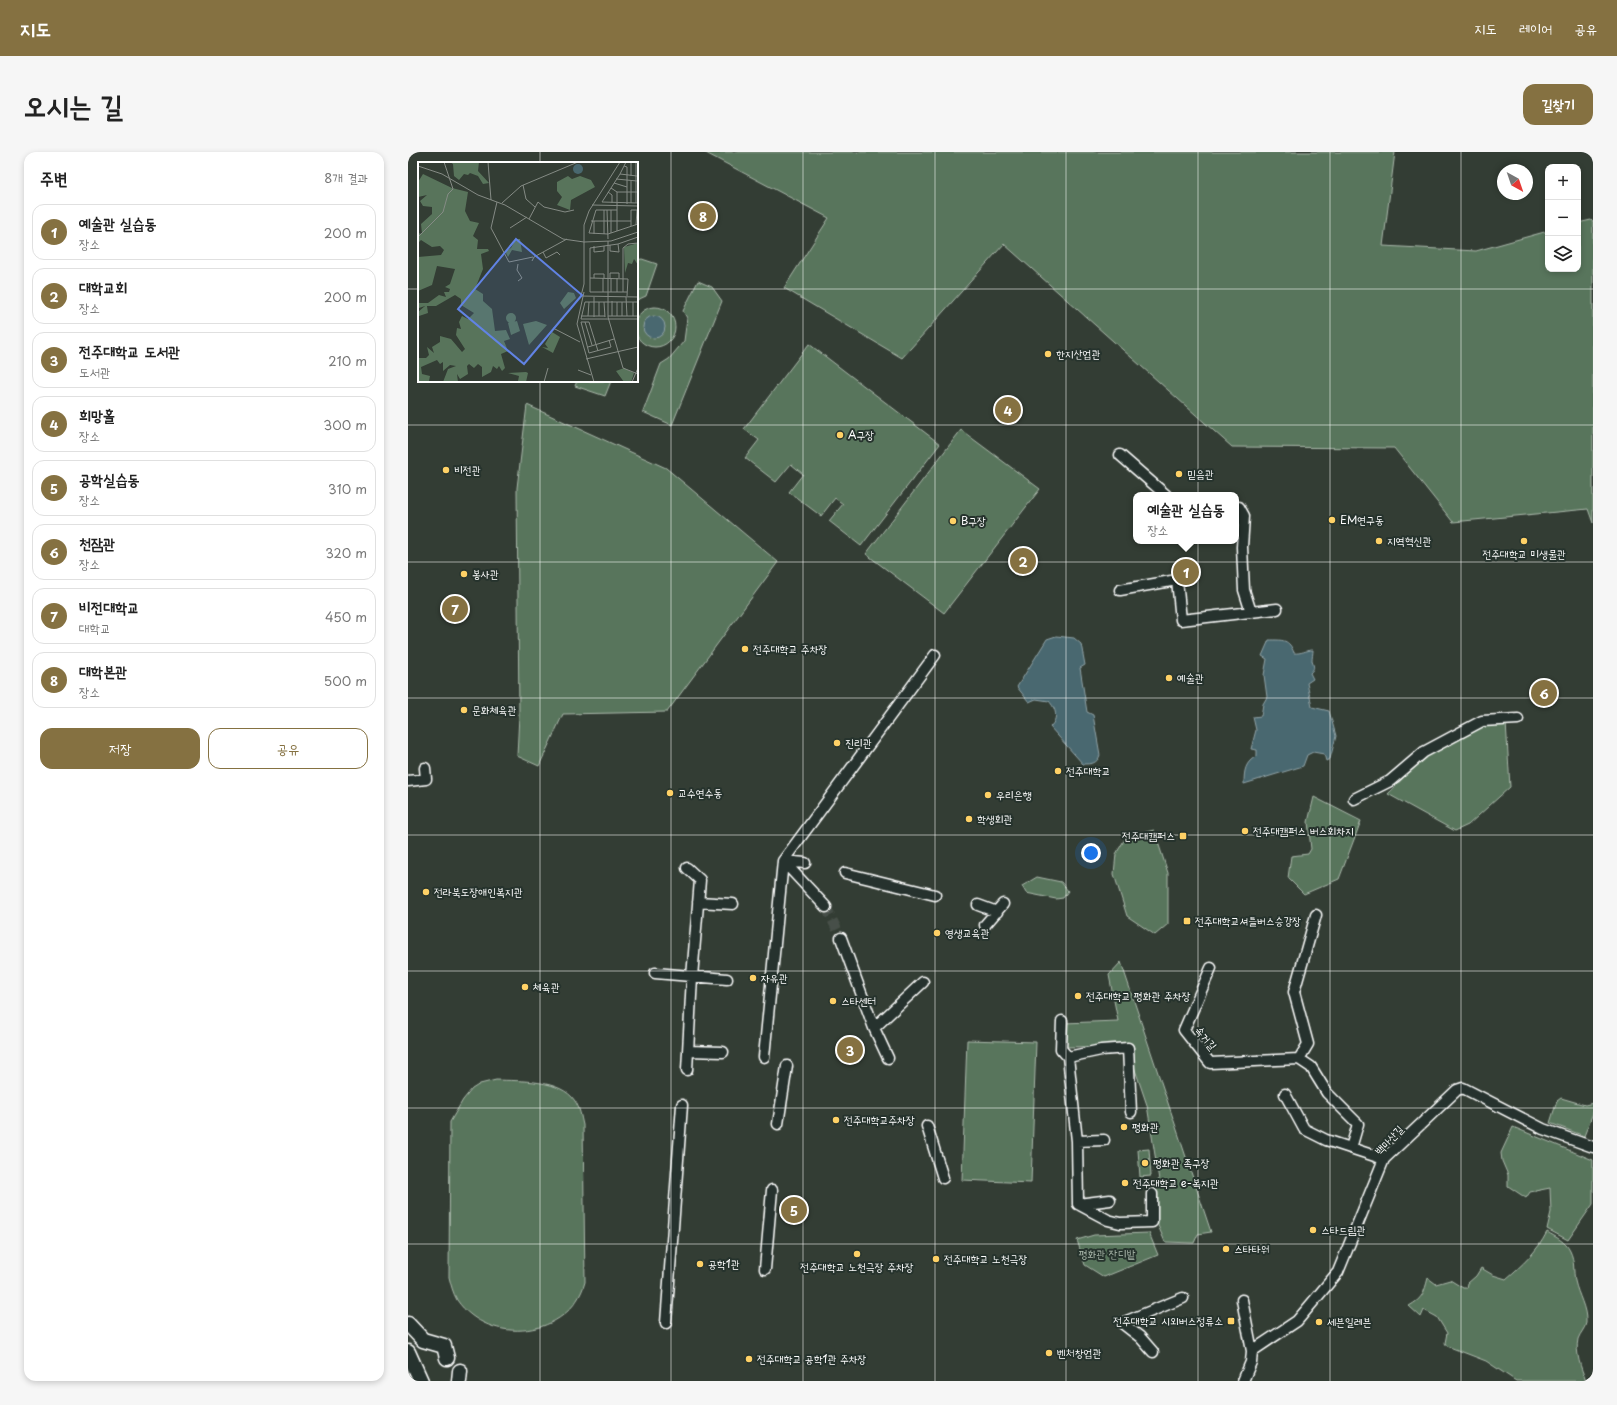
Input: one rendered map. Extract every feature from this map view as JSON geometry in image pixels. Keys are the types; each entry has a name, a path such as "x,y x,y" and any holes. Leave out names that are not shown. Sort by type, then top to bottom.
{"street":[{"path":"1120,455 1163,492"},
{"path":"1239,507 1244,516 1242,547 1244,590 1251,612"},
{"path":"1120,590 1177,580 1181,620 1277,609"},
{"path":"764,1057 783,861 935,655"},
{"path":"1354,799 1390,781 1424,752 1482,721 1518,719"},
{"path":"408,781 426,779 425,768"},
{"path":"783,861 805,863"},
{"path":"783,861 826,908"},
{"path":"687,868 700,880 692,977 687,1070"},
{"path":"845,872 935,895"},
{"path":"698,902 733,904"},
{"path":"978,905 1000,908 985,925"},
{"path":"1316,915 1294,992 1308,1044 1299,1058 1311,1067 1327,1093 1358,1124 1351,1148"},
{"path":"841,938 874,1028 888,1058"},
{"name":"속거길","path":"1211,968 1184,1030 1210,1063 1299,1058"},
{"path":"654,974 727,980"},
{"path":"874,1028 923,982"},
{"path":"1062,1021 1061,1049 1068,1057 1077,1140 1078,1204"},
{"path":"1068,1057 1101,1050 1128,1048 1131,1112"},
{"path":"688,1051 723,1052"},
{"path":"778,1124 787,1066"},
{"name":"백마산길","path":"1252,1351 1298,1321 1338,1272 1384,1159 1453,1094 1464,1088 1543,1129 1593,1147"},
{"path":"1285,1094 1304,1128 1326,1140 1384,1159"},
{"path":"666,1323 682,1105"},
{"path":"927,1126 943,1178"},
{"path":"1077,1140 1104,1140"},
{"path":"765,1269 772,1190"},
{"path":"1078,1204 1108,1220 1120,1223 1152,1222 1152,1194"},
{"path":"1078,1204 1110,1200"},
{"path":"1154,1352 1140,1337 1122,1323 1183,1298"},
{"path":"1242,1300 1252,1351 1251,1362 1243,1381"},
{"path":"408,1324 423,1340 444,1346 447,1358"},
{"path":"408,1352 411,1366 417,1380"}],"green space":[{"path":"704,152 1395,152 1383,246 1476,251 1545,232 1545,272 1581,272 1581,222 1591,220 1593,222 1593,523 1588,509 1453,522 1394,448 1232,447 1004,244 902,358 784,288 829,218"},
{"path":"642,259 657,264 646,296 638,300 638,260"},
{"path":"698,281 712,287 722,301 672,425 643,412 661,364 669,359 684,341 687,318 683,311"},
{"path":"655,307 663,309 669,313 675,327 673,335 669,341 663,345 655,347 647,345 641,341 638,336 638,318 641,313 647,309"},
{"name":"A구장","path":"809,344 940,444 861,546 829,521 843,504 835,498 821,516 789,492 803,474 791,464 776,482 745,458 759,440 744,429"},
{"path":"577,382 611,382 605,396 575,386"},
{"path":"527,405 666,468 778,562 667,712 563,714 539,766 517,756 519,715 517,488"},
{"name":"B구장","path":"961,430 1040,489 944,613 866,554"},
{"path":"1506,722 1510,787 1468,825 1455,831 1388,794 1421,759 1484,723"},
{"path":"1314,797 1361,821 1339,879 1304,894 1288,878 1291,856 1308,854 1311,849 1308,822"},
{"path":"1154,830 1168,873 1168,924 1155,935 1127,916 1114,874 1116,854 1126,837"},
{"path":"1037,877 1061,882 1068,891 1063,898 1056,899 1026,893 1022,886"},
{"path":"1121,962 1211,1232 1198,1234 1194,1243 1165,1242 1154,1216 1154,1183 1159,1180 1147,1105 1127,1046 1063,1047 1064,1023 1118,1021 1109,975"},
{"path":"967,1040 1036,1042 1031,1183 962,1180"},
{"path":"496,1080 527,1081 550,1085 560,1089 569,1094 577,1104 583,1125 585,1282 577,1301 563,1315 546,1325 527,1330 508,1330 488,1325 471,1315 457,1300 449,1277 450,1122 463,1100 472,1089 480,1084"},
{"path":"1561,1098 1585,1105 1593,1103 1593,1113 1584,1136 1550,1123 1557,1101"},
{"path":"1513,1127 1593,1160 1593,1204 1568,1240 1547,1229 1551,1212 1550,1188 1530,1192 1526,1198 1508,1186 1508,1175 1502,1161 1501,1153"},
{"name":"평화관 족구장","path":"1149,1149 1151,1176 1140,1177 1138,1150"},
{"path":"1547,1232 1566,1245 1573,1258 1576,1286 1586,1317 1586,1323 1578,1339 1577,1350 1586,1381 1516,1381 1486,1361 1447,1346 1445,1343 1447,1333 1437,1317 1424,1310 1421,1317 1409,1306 1420,1298 1428,1278 1436,1284 1450,1280 1463,1288 1467,1288 1468,1283 1476,1276 1481,1268 1493,1275 1506,1279 1534,1252"},
{"name":"평화관 잔디밭","path":"1149,1233 1158,1255 1104,1277 1085,1265 1077,1240 1094,1235"}],"water":[{"path":"654,316 662,319 665,327 662,335 654,338 646,335 643,327 646,319"},
{"path":"1056,636 1074,638 1081,644 1085,665 1080,668 1087,712 1093,715 1100,755 1095,762 1091,764 1083,764 1050,727 1055,720 1056,714 1049,701 1036,699 1029,702 1017,687 1047,639"},
{"path":"1269,640 1285,641 1290,645 1294,653 1313,650 1312,661 1314,667 1310,673 1313,679 1307,683 1312,707 1329,711 1336,736 1330,759 1326,761 1324,754 1313,752 1307,755 1303,766 1244,784 1246,767 1253,758 1257,756 1257,750 1251,749 1256,730 1253,717 1261,716 1263,704 1267,697 1264,675 1267,659 1262,656"}],"tunnel":[{"path":"826,907 841,938"}],"place":[{"name":"대학본관","path":"703,216"},
{"name":"한지산업관","path":"1048,354"},
{"name":"희망홀","path":"1008,410"},
{"name":"A구장","path":"840,435"},
{"name":"비전관","path":"446,470"},
{"name":"믿음관","path":"1179,474"},
{"name":"EM연구동","path":"1332,520"},
{"name":"B구장","path":"953,521"},
{"name":"지역혁신관","path":"1379,541"},
{"name":"전주대학교 미생물관","path":"1524,541"},
{"name":"대학교회","path":"1023,561"},
{"name":"예술관 실습동","path":"1186,572"},
{"name":"봉사관","path":"464,574"},
{"name":"비전대학교","path":"455,609"},
{"name":"전주대학교 주차장","path":"745,649"},
{"name":"예술관","path":"1169,678"},
{"name":"천잠관","path":"1544,693"},
{"name":"문화체육관","path":"464,710"},
{"name":"진리관","path":"837,743"},
{"name":"전주대학교","path":"1058,771"},
{"name":"교수연수동","path":"670,793"},
{"name":"우리은행","path":"988,795"},
{"name":"학생회관","path":"969,819"},
{"name":"전주대캠퍼스 버스회차지","path":"1245,831"},
{"name":"전주대캠퍼스","path":"1183,836"},
{"name":"전라북도장애인복지관","path":"426,892"},
{"name":"전주대학교셔틀버스승강장","path":"1187,921"},
{"name":"영생교육관","path":"937,933"},
{"name":"자유관","path":"753,978"},
{"name":"체육관","path":"525,987"},
{"name":"전주대학교 평화관 주차장","path":"1078,996"},
{"name":"스타센터","path":"833,1001"},
{"name":"전주대학교 도서관","path":"850,1050"},
{"name":"전주대학교주차장","path":"836,1120"},
{"name":"평화관","path":"1124,1127"},
{"name":"평화관 족구장","path":"1145,1163"},
{"name":"전주대학교 e-복지관","path":"1125,1183"},
{"name":"공학실습동","path":"794,1210"},
{"name":"스타드림관","path":"1313,1230"},
{"name":"스타타워","path":"1226,1249"},
{"name":"전주대학교 노천극장 주차장","path":"857,1254"},
{"name":"전주대학교 노천극장","path":"936,1259"},
{"name":"공학1관","path":"700,1264"},
{"name":"전주대학교 시외버스정류소","path":"1231,1321"},
{"name":"세븐일레븐","path":"1319,1322"},
{"name":"벤처창업관","path":"1049,1353"},
{"name":"전주대학교 공학1관 주차장","path":"749,1359"}]}
